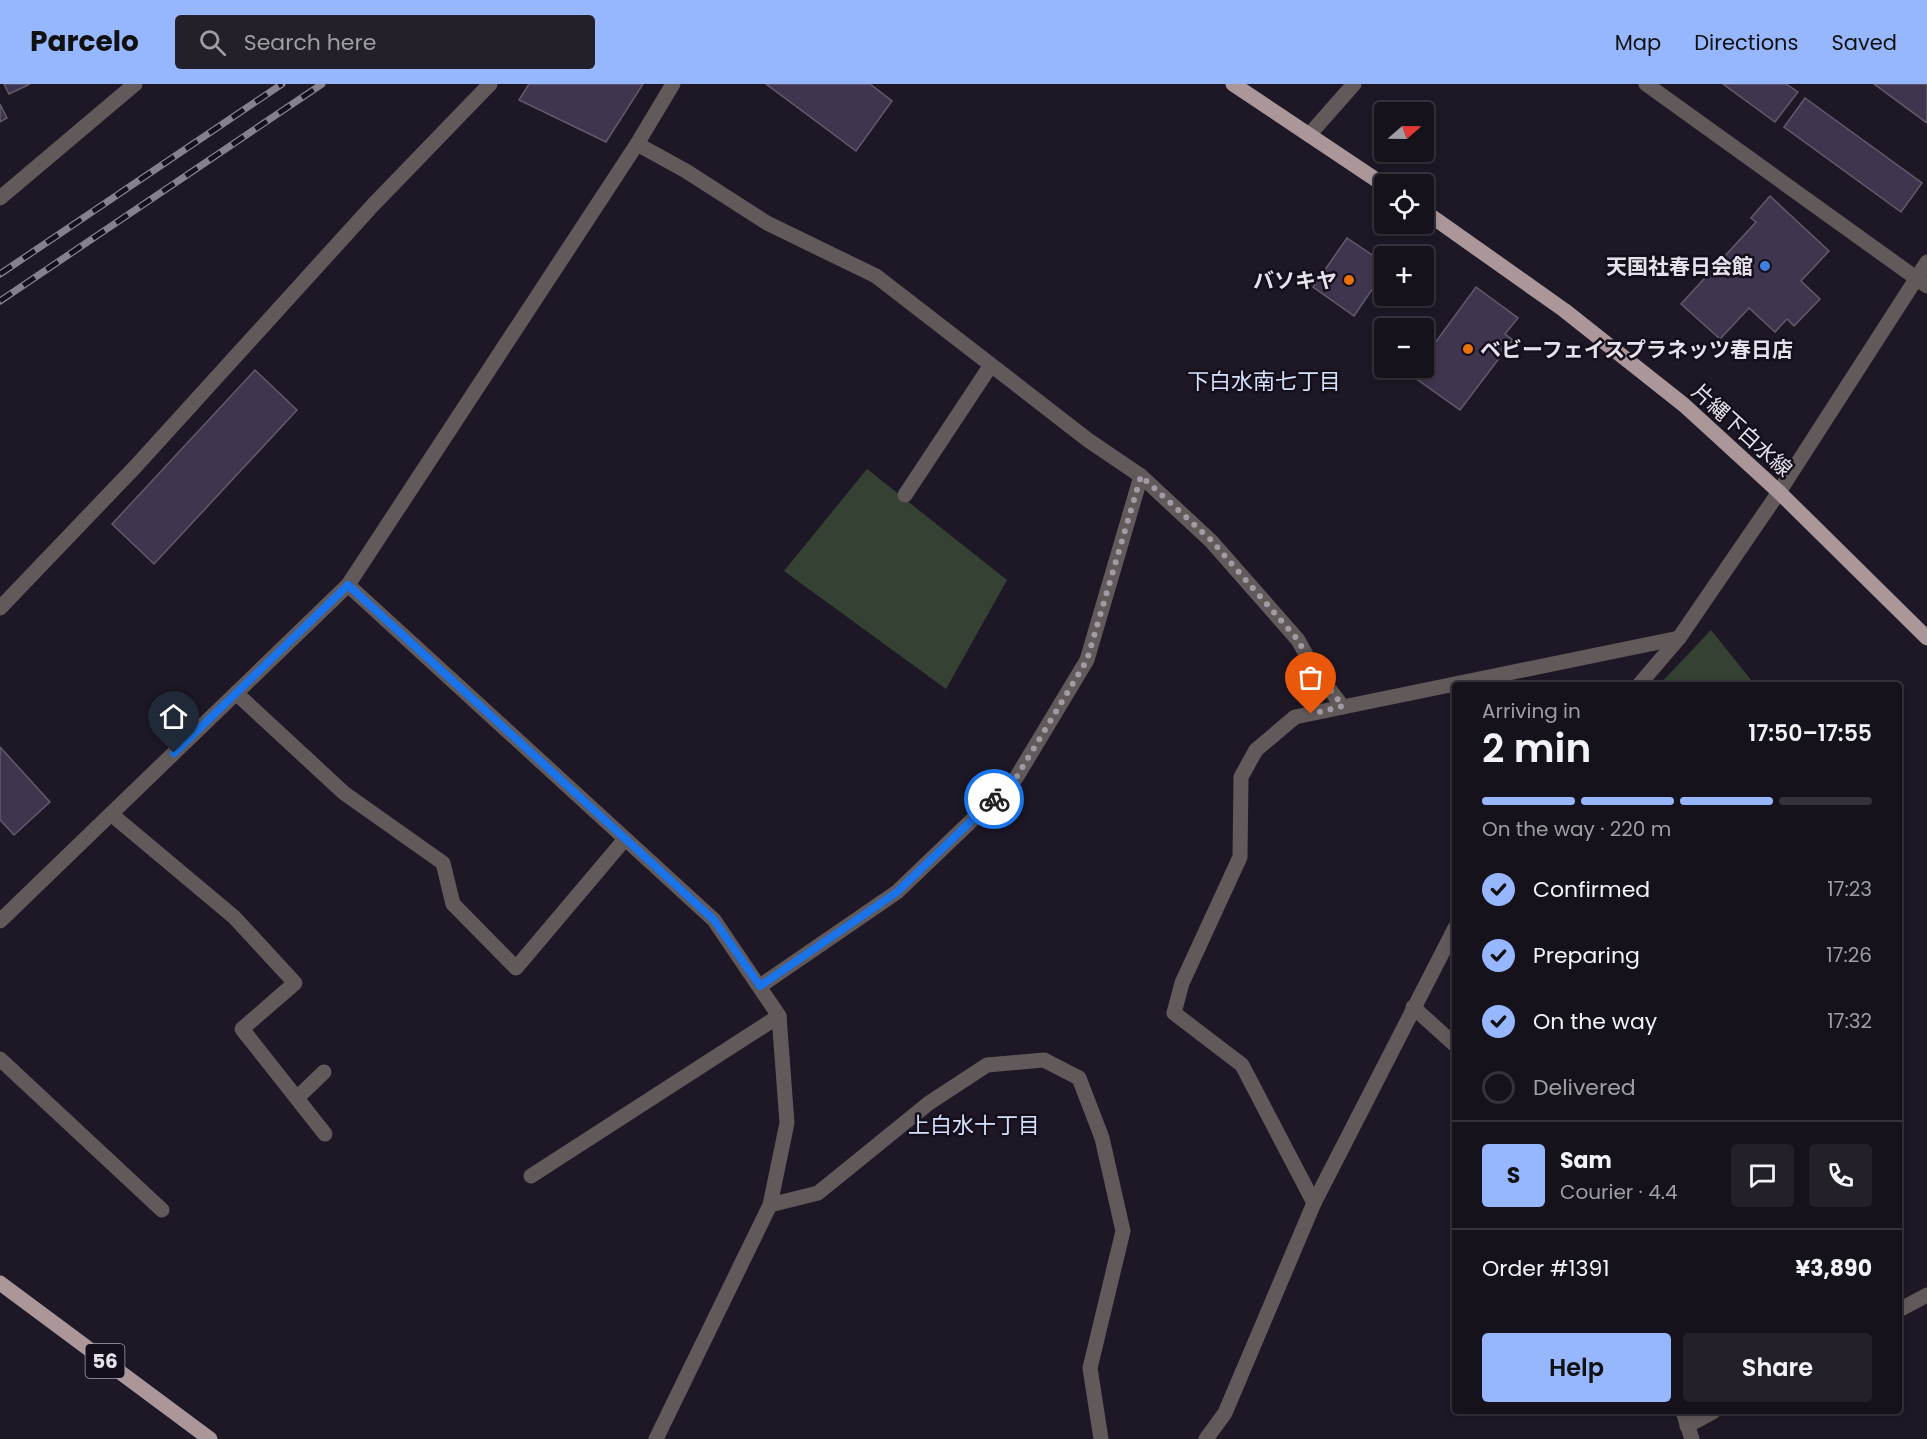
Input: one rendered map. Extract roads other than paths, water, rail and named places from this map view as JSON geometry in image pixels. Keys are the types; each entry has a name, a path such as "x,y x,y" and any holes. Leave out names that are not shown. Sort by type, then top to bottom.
{"main road":[{"path":"1233,84 1374,178"},
{"name":"片縄下白水線","path":"1434,218 1564,310 1684,405 1779,492 1927,638"},
{"name":"56","path":"0,1283 210,1439"}],"street":[{"path":"0,198 135,84"},
{"path":"0,608 136,466 373,205 490,84"},
{"path":"0,921 348,585 637,144 673,84"},
{"path":"1309,135 1354,84"},
{"path":"1646,84 1922,283"},
{"path":"637,144 686,171 767,223 876,276 1088,440 1141,476 1211,540 1298,640 1314,669 1343,706"},
{"path":"1641,682 1679,638 1922,283 1927,262"},
{"path":"905,495 991,365"},
{"path":"760,986 897,892 1016,778 1087,660 1141,476"},
{"path":"348,585 714,920 779,1016 787,1123 770,1205 656,1439"},
{"path":"1462,682 1679,638"},
{"path":"1314,1203 1242,1065 1174,1013 1182,983 1240,857 1241,777 1256,750 1295,717 1452,684"},
{"path":"236,693 344,793 443,863 453,904 516,968 625,838"},
{"path":"111,814 234,917 295,983 242,1029 325,1134"},
{"path":"1206,1439 1225,1413 1314,1203 1452,934"},
{"path":"1413,1007 1452,1042"},
{"path":"531,1176 779,1016"},
{"path":"0,1059 162,1210"},
{"path":"770,1205 818,1193 930,1103 987,1065 1044,1060 1079,1078 1102,1138 1123,1231 1090,1368 1101,1439"},
{"path":"297,1098 324,1072"},
{"path":"1902,1308 1927,1295"},
{"path":"1687,1425 1709,1414"}],"railway":[{"path":"0,274 282,84"},
{"path":"0,301 322,84"}],"place":[{"name":"天国社春日会館","path":"1765,266"},
{"name":"バソキヤ","path":"1349,280"},
{"name":"ベビーフェイスプラネッツ春日店","path":"1468,349"}],"district":[{"name":"下白水南七丁目","path":"1264,381"},
{"name":"上白水十丁目","path":"974,1125"}]}
